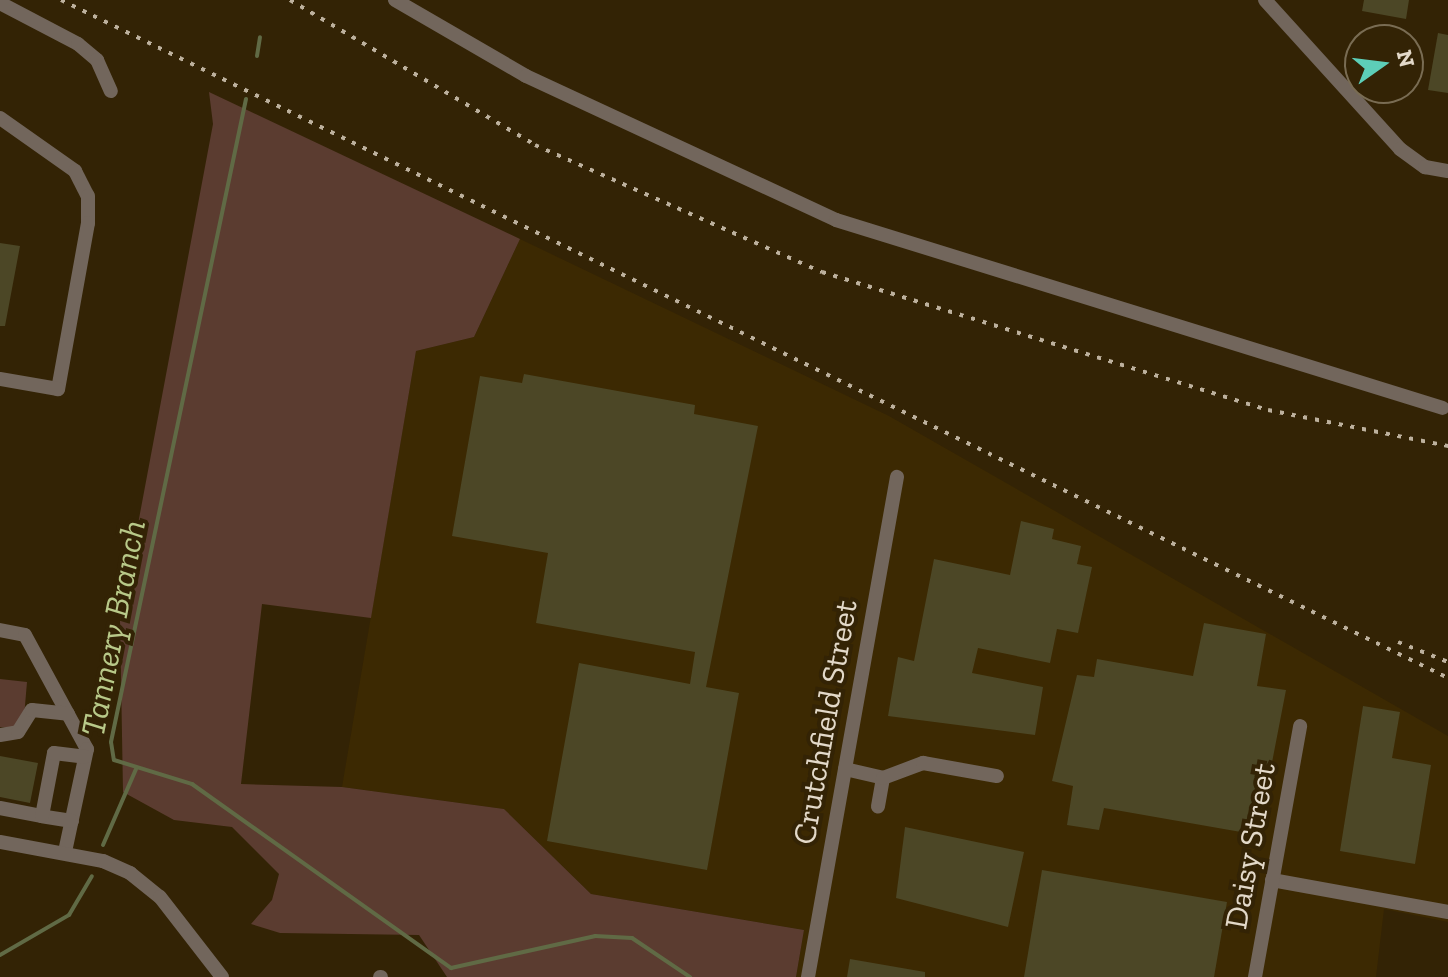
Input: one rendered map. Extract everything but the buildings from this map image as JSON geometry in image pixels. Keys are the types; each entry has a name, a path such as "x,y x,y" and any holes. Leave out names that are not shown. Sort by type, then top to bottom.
{"street":[{"path":"395,0 526,76 836,220 1443,408"},
{"path":"1265,0 1400,149 1425,167 1448,171"},
{"path":"0,3 78,44 97,60 111,91"},
{"path":"0,118 75,171 88,196 88,223 58,389 0,379"},
{"name":"Crutchfield Street","path":"808,977 897,477"},
{"path":"0,630 25,635 68,714 85,757 65,852"},
{"path":"0,735 18,732 32,710 68,714"},
{"name":"Daisy Street","path":"1255,977 1300,726"},
{"path":"42,816 54,753 85,757"},
{"path":"845,769 883,778 923,763 997,776"},
{"path":"878,807 883,778"},
{"path":"0,808 72,821"},
{"path":"0,842 65,852 130,873 160,897 222,977"},
{"path":"1272,880 1448,912"}],"shaded area":[{"path":"209,92 520,239 474,337 416,351 371,618 262,604 241,784 342,787 504,809 591,894 804,930 796,977 447,977 419,935 280,933 251,924 272,900 279,874 232,827 174,820 123,792 120,620 213,124"},
{"path":"520,239 889,416 1448,736 1448,922 1384,909 1376,977 796,977 804,930 591,894 504,809 342,787 416,351 474,337"},
{"path":"0,679 27,682 23,729 0,727"}],"waterway":[{"name":"Tannery Branch","path":"257,56 260,37"},
{"name":"Tannery Branch","path":"246,99 111,742 114,760 192,784 451,968 595,936 632,938 690,977"},
{"path":"103,845 136,769"},
{"path":"0,955 69,915 92,876"}],"railway":[{"path":"61,0 1448,678"},
{"path":"290,0 535,145 822,272 1268,410 1448,446"},
{"path":"1398,642 1448,662"}]}
